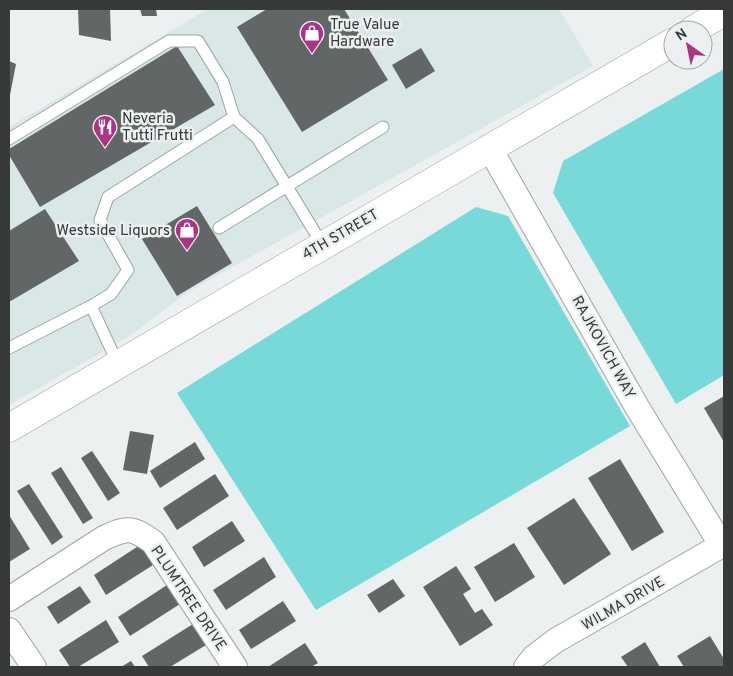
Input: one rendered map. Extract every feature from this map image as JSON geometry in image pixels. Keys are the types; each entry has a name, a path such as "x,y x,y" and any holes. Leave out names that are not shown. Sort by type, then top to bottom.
{"main road":[{"path":"710,20 724,12"},
{"name":"4TH STREET","path":"9,428 322,244 663,48"}],"street":[{"name":"RAJKOVICH WAY","path":"489,147 637,407 723,545"},
{"name":"PLUMTREE DRIVE","path":"9,598 104,538 119,531 131,529 153,542 234,667"},
{"name":"WILMA DRIVE","path":"526,667 534,657 555,641 723,545"},
{"path":"9,630 34,667"}],"lane":[{"path":"9,139 169,41 198,41 223,82 234,117 258,139 322,244"},
{"path":"9,348 111,294 128,270 100,220 108,197 234,117"},
{"path":"219,228 383,127"},
{"path":"91,306 118,364"}],"shaded area":[{"path":"208,9 559,9 593,66 188,292 130,336 9,405 9,127"},
{"path":"724,69 724,375 676,404 553,193 563,161"},
{"path":"476,207 508,216 630,426 316,610 177,393"}],"building":[{"path":"78,9 110,9 111,41 79,35"},
{"path":"140,9 156,9 157,16 142,16"},
{"name":"True Value Hardware","path":"267,9 344,9 388,80 302,132 237,27"},
{"path":"177,46 215,105 40,207 9,155 9,149"},
{"path":"421,48 435,71 406,89 392,65"},
{"path":"9,61 16,64 10,95 9,95"},
{"name":"Westside Liquors","path":"197,206 232,263 177,296 142,239"},
{"path":"45,209 79,261 9,302 9,231"},
{"path":"724,396 724,442 704,408"},
{"path":"130,431 154,435 147,474 123,470"},
{"path":"195,442 205,459 160,488 150,471"},
{"path":"92,451 120,493 108,501 81,458"},
{"path":"620,459 664,532 632,551 588,478"},
{"path":"61,467 93,518 83,524 51,473"},
{"path":"215,474 229,496 177,530 163,508"},
{"path":"29,484 63,537 52,545 17,491"},
{"path":"574,498 611,554 564,585 527,528"},
{"path":"9,515 30,549 9,562"},
{"path":"232,521 245,541 204,567 192,547"},
{"path":"514,543 535,577 495,602 474,567"},
{"path":"140,545 153,565 106,595 94,575"},
{"path":"264,557 276,577 226,610 213,590"},
{"path":"456,566 471,589 463,594 475,613 482,609 493,625 460,646 423,587"},
{"path":"393,579 405,596 379,613 367,595"},
{"path":"167,585 180,604 130,636 118,617"},
{"path":"80,586 91,602 58,624 47,607"},
{"path":"283,601 296,621 251,649 239,630"},
{"path":"106,620 119,642 78,667 70,667 59,650"},
{"path":"193,624 206,645 170,667 149,667 142,656"},
{"path":"710,636 724,659 724,667 684,667 677,656"},
{"path":"645,642 660,667 628,667 621,657"},
{"path":"305,643 318,663 311,667 268,667"},
{"path":"131,661 135,667 121,667"}],"place":[{"name":"True Value Hardware","path":"312,54"},
{"name":"Neveria Tutti Frutti","path":"105,148"},
{"name":"Westside Liquors","path":"187,251"}]}
